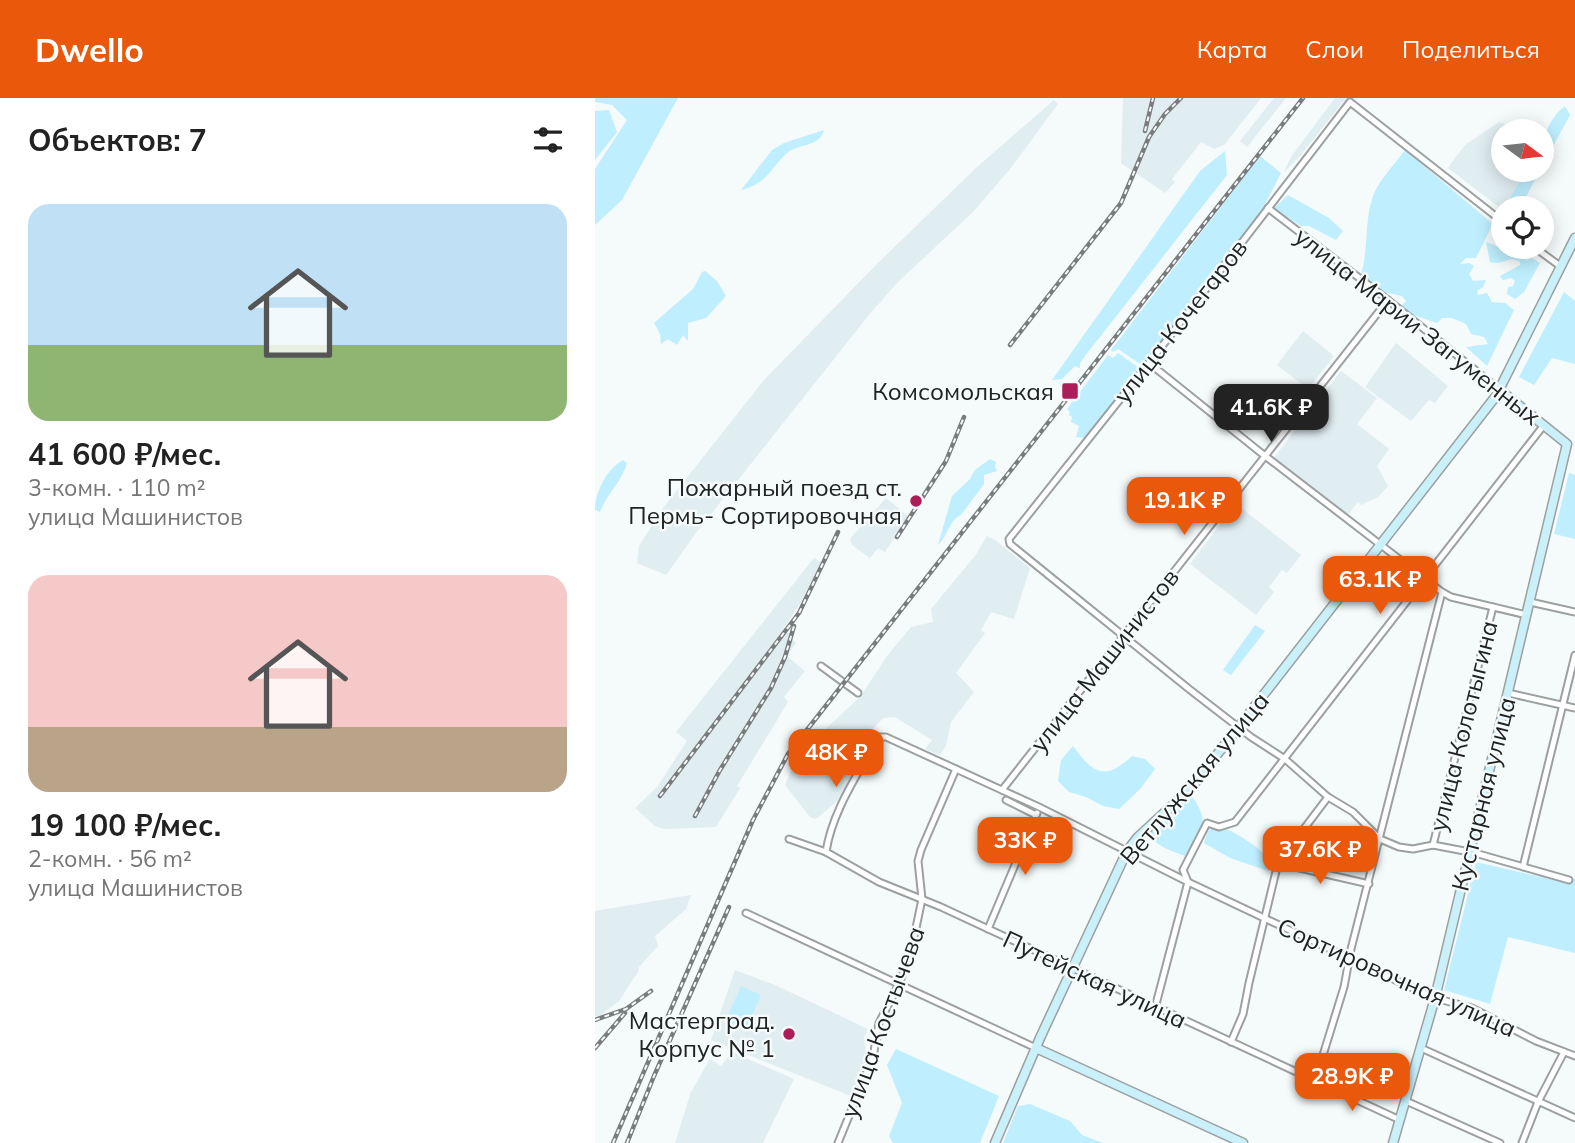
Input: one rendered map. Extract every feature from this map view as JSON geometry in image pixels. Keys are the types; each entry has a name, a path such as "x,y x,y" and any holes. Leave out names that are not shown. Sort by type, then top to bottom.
{"main road":[{"name":"Ветлужская улица","path":"995,1143 1071,968 1127,851 1138,836 1191,788 1500,390 1575,238"},
{"name":"улица Марии Загуменных","path":"1500,390 1567,444"},
{"name":"Кустарная улица","path":"1393,1143 1434,998 1567,444"},
{"path":"1035,1048 1243,1143"}],"street":[{"name":"улица Кочегаров","path":"1123,637 1010,544 1009,539 1350,102 1491,213"},
{"name":"улица Марии Загуменных","path":"1268,208 1500,390"},
{"path":"1550,259 1560,266"},
{"name":"улица Машинистов","path":"1002,790 1388,300"},
{"path":"1149,363 1442,592 1527,615"},
{"path":"1155,1008 1188,882 1183,870 1207,823 1219,827 1235,822 1545,425"},
{"path":"1315,1081 1344,988 1442,592"},
{"path":"1531,601 1575,612"},
{"name":"улица Колотыгина","path":"1433,845 1493,607"},
{"path":"1123,637 1238,727 1285,759 1328,797 1353,812 1380,838 1399,847 1413,849 1433,845 1569,880"},
{"path":"1523,867 1575,655"},
{"path":"821,666 858,693"},
{"path":"1508,693 1575,708"},
{"name":"Сортировочная улица","path":"826,852 828,837 839,812 879,737 886,737 1039,807 1188,882 1434,998 1472,1008 1536,1041 1575,1056"},
{"path":"922,899 918,861 956,769"},
{"path":"1231,1042 1248,1000 1249,983 1278,863 1328,797"},
{"path":"1006,800 1036,815"},
{"path":"988,929 1039,807"},
{"name":"Путейская улица","path":"789,839 826,852 879,882 988,929 1401,1121"},
{"path":"1278,863 1369,884"},
{"name":"улица Костычева","path":"838,1143 873,1056 879,1023 899,985 911,952 922,899"},
{"path":"746,913 1035,1048"},
{"path":"1421,1048 1575,1118"},
{"path":"1522,1143 1538,1102 1564,1052"},
{"path":"1406,1101 1500,1143"}],"shaded area":[{"path":"595,98 678,98 622,200 595,225 595,169 627,120 612,105 595,102"},
{"path":"1123,98 1261,98 1225,144 1214,149 1201,142 1172,179 1175,182 1165,193 1121,163"},
{"path":"1274,98 1286,98 1247,147 1240,141"},
{"path":"1335,98 1360,98 1343,102 1284,172 1291,157"},
{"path":"1054,100 1058,104 1010,169 973,212 897,283 868,316 696,533 666,575 637,563 639,546 663,508 764,380 876,265 977,167"},
{"path":"1565,106 1570,115 1554,145 1553,119"},
{"path":"609,110 617,132 595,160 595,111"},
{"path":"1491,127 1491,182 1519,182 1511,196 1491,196 1491,201 1448,168 1465,145"},
{"path":"824,130 818,140 787,153 762,180 741,190 772,150 784,143"},
{"path":"1405,150 1491,222 1491,228 1476,258 1466,258 1460,264 1469,263 1474,266 1469,274 1473,281 1486,280 1483,287 1477,291 1478,295 1487,293 1492,302 1505,303 1514,310 1487,366 1466,347 1488,344 1484,337 1471,334 1466,324 1452,318 1442,318 1437,323 1413,315 1401,306 1406,301 1402,296 1383,292 1361,274 1368,216 1373,196"},
{"path":"1225,151 1227,175 1085,356 1080,368 1075,366 1062,379 1052,380 1200,171"},
{"path":"1260,156 1281,173 1262,210 1146,363 1140,364 1118,349 1112,352 1111,350"},
{"path":"1519,182 1534,182 1526,196 1511,196"},
{"path":"1288,195 1329,218 1343,231 1336,240 1309,226 1301,226 1274,208"},
{"path":"1486,242 1491,244 1491,259 1513,259 1498,263 1490,262"},
{"path":"1513,259 1534,259 1540,263 1524,292 1515,299 1507,294 1508,287 1513,286 1515,281 1511,278 1503,280 1500,276 1520,265 1520,262"},
{"path":"705,271 717,281 726,296 706,318 688,323 688,341 683,335 677,345 668,339 661,344 660,334 654,323 693,289"},
{"path":"1564,292 1575,301 1575,364 1552,358 1534,385 1519,377"},
{"path":"1303,331 1334,356 1308,389 1277,365"},
{"path":"1396,343 1448,386 1435,403 1429,400 1411,421 1365,387"},
{"path":"1118,353 1139,368 1139,372 1084,438 1076,437 1079,426 1071,422 1072,417 1067,409 1108,355 1113,358"},
{"path":"1341,371 1377,398 1357,424 1389,449 1377,466 1388,486 1378,497 1361,505 1358,502 1347,516 1273,459"},
{"path":"990,459 996,462 997,471 984,475 984,484 938,545 952,496 970,479 975,470"},
{"path":"623,460 627,463 622,476 600,512 595,510 603,482 611,470"},
{"path":"1569,473 1575,475 1575,539 1554,534"},
{"path":"886,498 908,516 885,552 878,548 870,558 852,545 850,539"},
{"path":"1236,504 1301,555 1287,573 1282,570 1269,587 1274,592 1256,615 1190,564"},
{"path":"987,536 1030,568 1014,619 991,612 981,630 985,633 956,673 974,692 951,722 946,746 940,755 925,749 932,740 895,717 883,718 871,731 848,785 839,799 820,816 815,819 810,817 785,785 793,766 821,733 860,697 887,656 911,627 933,622 931,609 975,556"},
{"path":"814,558 821,562 810,589 783,629 796,643 787,656 805,671 784,697 788,702 737,786 740,788 716,827 664,829 655,826 635,808 657,787 687,741 676,732"},
{"path":"1255,625 1265,631 1231,675 1223,670"},
{"path":"1073,746 1087,763 1099,771 1114,769 1132,756 1145,759 1155,769 1140,789 1119,809 1103,806 1069,792 1058,781 1061,760"},
{"path":"1190,794 1201,811 1203,826 1190,858 1162,846 1149,834"},
{"path":"1223,828 1243,838 1265,855 1273,865 1268,871 1230,858 1204,843 1208,830"},
{"path":"1476,862 1571,884 1575,878 1575,953 1508,937 1490,1004 1444,990"},
{"path":"691,895 686,909 655,936 658,946 639,967 619,1001 599,1016 595,1016 595,911"},
{"name":"Мастерград. Корпус № 1","path":"735,970 775,985 868,1029 864,1038 867,1059 851,1096 711,1040"},
{"path":"741,986 761,995 746,1029 726,1020"},
{"path":"896,1049 999,1096 980,1143 893,1143 889,1136 902,1103 887,1065"},
{"path":"732,1052 794,1079 763,1143 675,1143 691,1092 710,1059 721,1066"},
{"path":"1030,1104 1070,1121 1082,1135 1103,1143 1003,1143 1018,1106"}],"railway":[{"path":"1145,131 1153,98"},
{"path":"1010,345 1121,203 1149,137 1165,114 1181,98"},
{"path":"613,1143 753,820 788,754 1303,98"},
{"path":"897,537 946,461 964,417"},
{"path":"660,796 799,613 838,532"},
{"path":"695,816 771,688 785,657 794,626"},
{"path":"627,1143 729,907"},
{"path":"595,1020 626,1009 651,991"},
{"path":"595,1048 625,1013"}],"place":[{"name":"Комсомольская","path":"1070,391"},
{"name":"Пожарный поезд ст. Пермь- Сортировочная","path":"916,501"},
{"name":"Мастерград. Корпус № 1","path":"789,1034"}]}
